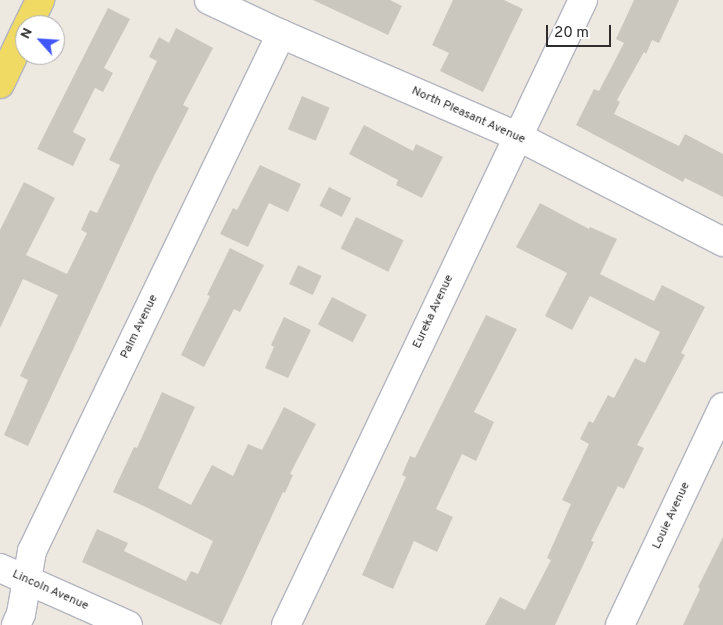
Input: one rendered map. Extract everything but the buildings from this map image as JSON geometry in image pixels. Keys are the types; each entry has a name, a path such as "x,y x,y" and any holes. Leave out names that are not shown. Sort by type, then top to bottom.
{"main road":[{"path":"33,15 40,0"},
{"path":"0,84 15,52"}],"street":[{"name":"North Pleasant Avenue","path":"208,0 281,34 517,136 723,242"},
{"name":"Eureka Avenue","path":"286,625 583,0"},
{"name":"Palm Avenue","path":"16,625 21,614 32,552 281,34"},
{"name":"Louie Avenue","path":"620,625 723,407"},
{"name":"Lincoln Avenue","path":"0,568 128,625"}]}
